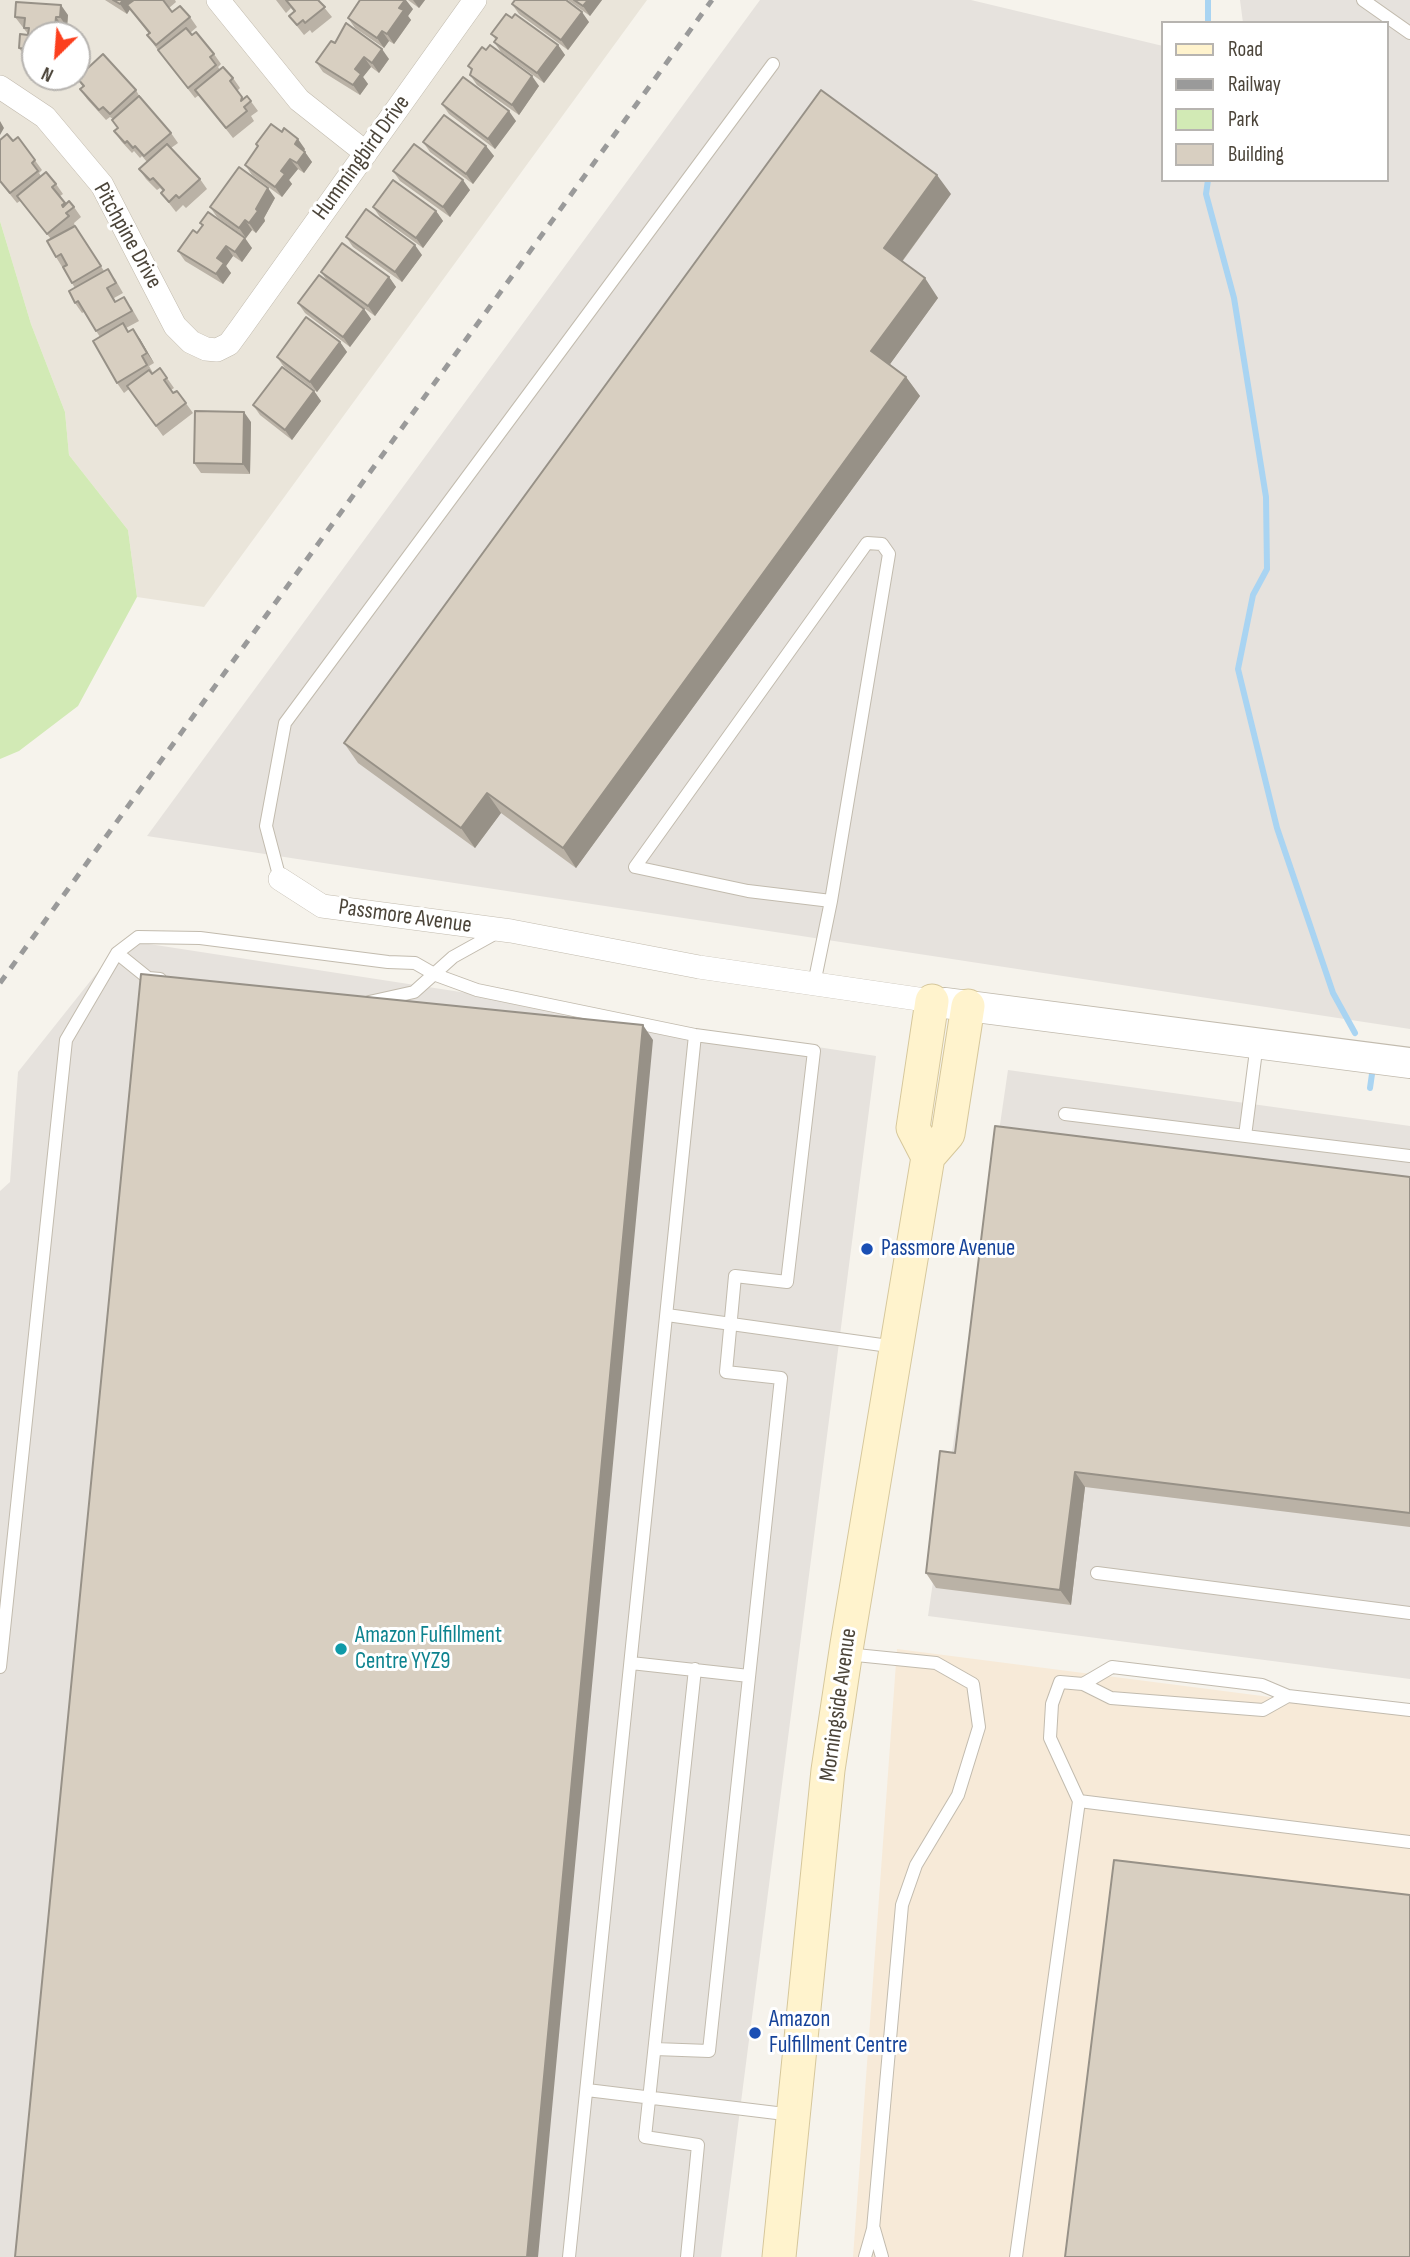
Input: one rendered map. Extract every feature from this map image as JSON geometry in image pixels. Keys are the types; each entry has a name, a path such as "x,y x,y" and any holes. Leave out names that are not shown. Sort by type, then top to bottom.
{"main road":[{"path":"928,1157 913,1128 933,1001"},
{"name":"Morningside Avenue","path":"779,2257 828,1770 928,1157 948,1134 968,1006"}],"street":[{"path":"218,0 299,100 366,153"},
{"name":"Hummingbird Drive","path":"248,316 475,0"},
{"name":"Pitchpine Drive","path":"0,87 45,117 102,185 175,326 191,342 206,349 217,350 229,344 248,316"},
{"name":"Passmore Avenue","path":"280,879 322,906 502,930 699,967 814,984 1410,1063"}],"lane":[{"path":"1363,0 1410,33"},
{"path":"280,879 266,826 285,723 774,64"},
{"path":"814,984 831,901 889,554 882,544 867,544 635,867 748,891 831,901"},
{"path":"358,1001 371,1002 414,992 453,957 502,930"},
{"path":"0,1667 66,1040 117,953 138,937 200,938 388,962 415,962 436,975 477,990 695,1035 814,1051 787,1282 735,1276 726,1372 781,1378 709,2052 654,2049"},
{"path":"117,953 148,978 172,980"},
{"path":"569,2257 695,1035"},
{"path":"1245,1136 1257,1043"},
{"path":"1065,1114 1410,1156"},
{"path":"667,1315 897,1347"},
{"path":"1097,1573 1410,1614"},
{"path":"846,1654 936,1663 973,1684 979,1727 958,1795 916,1865 902,1905 873,2229 865,2257"},
{"path":"631,1663 749,1676"},
{"path":"1083,1684 1112,1667 1262,1685 1288,1696 1410,1710"},
{"path":"687,2257 698,2145 645,2137 695,1669"},
{"path":"1016,2257 1079,1801 1050,1738 1052,1704 1060,1682 1083,1684 1111,1698 1263,1710 1288,1696"},
{"path":"1079,1801 1410,1842"},
{"path":"587,2090 794,2115"},
{"path":"873,2229 882,2257"}],"shaded area":[{"path":"0,0 647,0 204,607 137,597 128,530 69,455 65,412 31,324 0,221"},
{"path":"760,0 971,0 1162,46 1162,182 1389,182 1389,21 1243,21 1240,0 1410,0 1410,1029 147,836"},
{"name":"Amazon Fulfillment Centre YYZ9","path":"123,940 876,1056 721,2257 0,2257 0,1191 10,1182 18,1072"},
{"path":"1008,1070 1410,1126 1410,1679 928,1616"},
{"path":"897,1649 1410,1715 1410,2257 853,2257"}],"green space":[{"path":"0,221 31,324 65,412 69,455 128,530 137,597 78,706 19,751 0,759"}],"building":[{"path":"134,0 163,0 172,12 180,6 190,17 156,45 147,35 150,33 127,5"},
{"path":"286,0 318,0 325,7 305,23 303,20 297,25 289,16 295,11"},
{"path":"360,0 405,0 399,8 404,10 387,34 382,31 377,38 348,18"},
{"path":"515,0 566,0 582,12 561,40 512,4"},
{"path":"574,0 588,0 583,6"},
{"path":"16,2 61,5 60,17 56,17 56,21 25,21 25,18 15,17"},
{"path":"506,14 512,18 515,14 558,45 537,73 494,42 497,38 491,34"},
{"path":"346,23 382,49 372,63 364,57 355,69 361,74 353,85 316,62 331,41 335,43"},
{"path":"186,28 192,35 196,32 214,54 210,57 216,65 188,88 158,50"},
{"path":"490,45 532,76 512,105 470,75 472,69 468,66 482,47 486,50"},
{"path":"103,54 136,90 110,114 103,107 99,110 82,91 91,91 91,65"},
{"path":"223,67 233,78 230,81 242,97 241,101 247,96 251,101 244,107 247,111 226,128 195,90"},
{"path":"463,77 509,111 488,139 442,104"},
{"path":"821,90 937,175 884,248 925,278 871,351 906,377 563,848 487,793 461,828 344,743"},
{"path":"139,96 171,133 144,156 135,146 133,148 127,141 125,143 114,131 118,128 112,120"},
{"path":"444,115 486,146 466,174 423,142"},
{"path":"271,124 282,132 284,128 298,139 295,144 305,152 297,163 290,159 281,171 285,174 275,187 245,165"},
{"path":"7,134 13,141 18,137 35,160 32,163 38,171 10,193 0,181 0,140"},
{"path":"167,144 200,179 179,198 176,195 169,202 161,193 164,190 153,178 150,180 139,169"},
{"path":"414,144 463,180 443,207 393,171"},
{"path":"239,167 268,188 256,209 258,211 249,223 245,220 239,228 210,207"},
{"path":"46,172 56,184 52,187 65,203 63,207 69,201 74,207 66,213 69,216 47,234 17,196"},
{"path":"393,180 436,211 416,238 373,207"},
{"path":"366,209 415,245 395,272 346,237"},
{"path":"208,212 245,238 235,252 226,246 217,258 224,263 216,274 178,251 193,230 197,233"},
{"path":"75,226 101,266 72,283 63,267 67,265 61,254 56,257 47,241"},
{"path":"342,243 389,277 368,306 321,272"},
{"path":"108,269 116,283 107,288 115,302 124,297 132,311 96,331 69,291"},
{"path":"319,275 364,309 343,337 298,303"},
{"path":"306,317 340,342 310,382 277,357"},
{"path":"123,323 128,332 133,329 147,353 142,356 147,365 117,383 93,341"},
{"path":"282,367 314,391 285,430 253,405"},
{"path":"160,368 173,393 177,391 186,403 156,426 127,386 149,370 152,374"},
{"path":"195,411 244,412 243,464 194,463"},
{"name":"Amazon Fulfillment Centre YYZ9","path":"141,974 643,1025 527,2257 15,2257"},
{"path":"995,1126 1410,1177 1410,1513 1075,1472 1060,1590 926,1573 940,1451 955,1453"},
{"path":"1114,1860 1410,1895 1410,2257 1065,2257"}],"waterway":[{"path":"1208,0 1208,21"},
{"path":"1208,182 1206,194 1234,298 1266,497 1267,569 1253,595 1238,669 1277,828 1333,993 1355,1033"},
{"path":"1370,1088 1373,1067"}],"railway":[{"path":"0,983 712,0"}],"place":[{"name":"Passmore Avenue","path":"867,1249"},
{"name":"Amazon Fulfillment Centre YYZ9","path":"341,1649"},
{"name":"Amazon Fulfillment Centre","path":"755,2033"}]}
